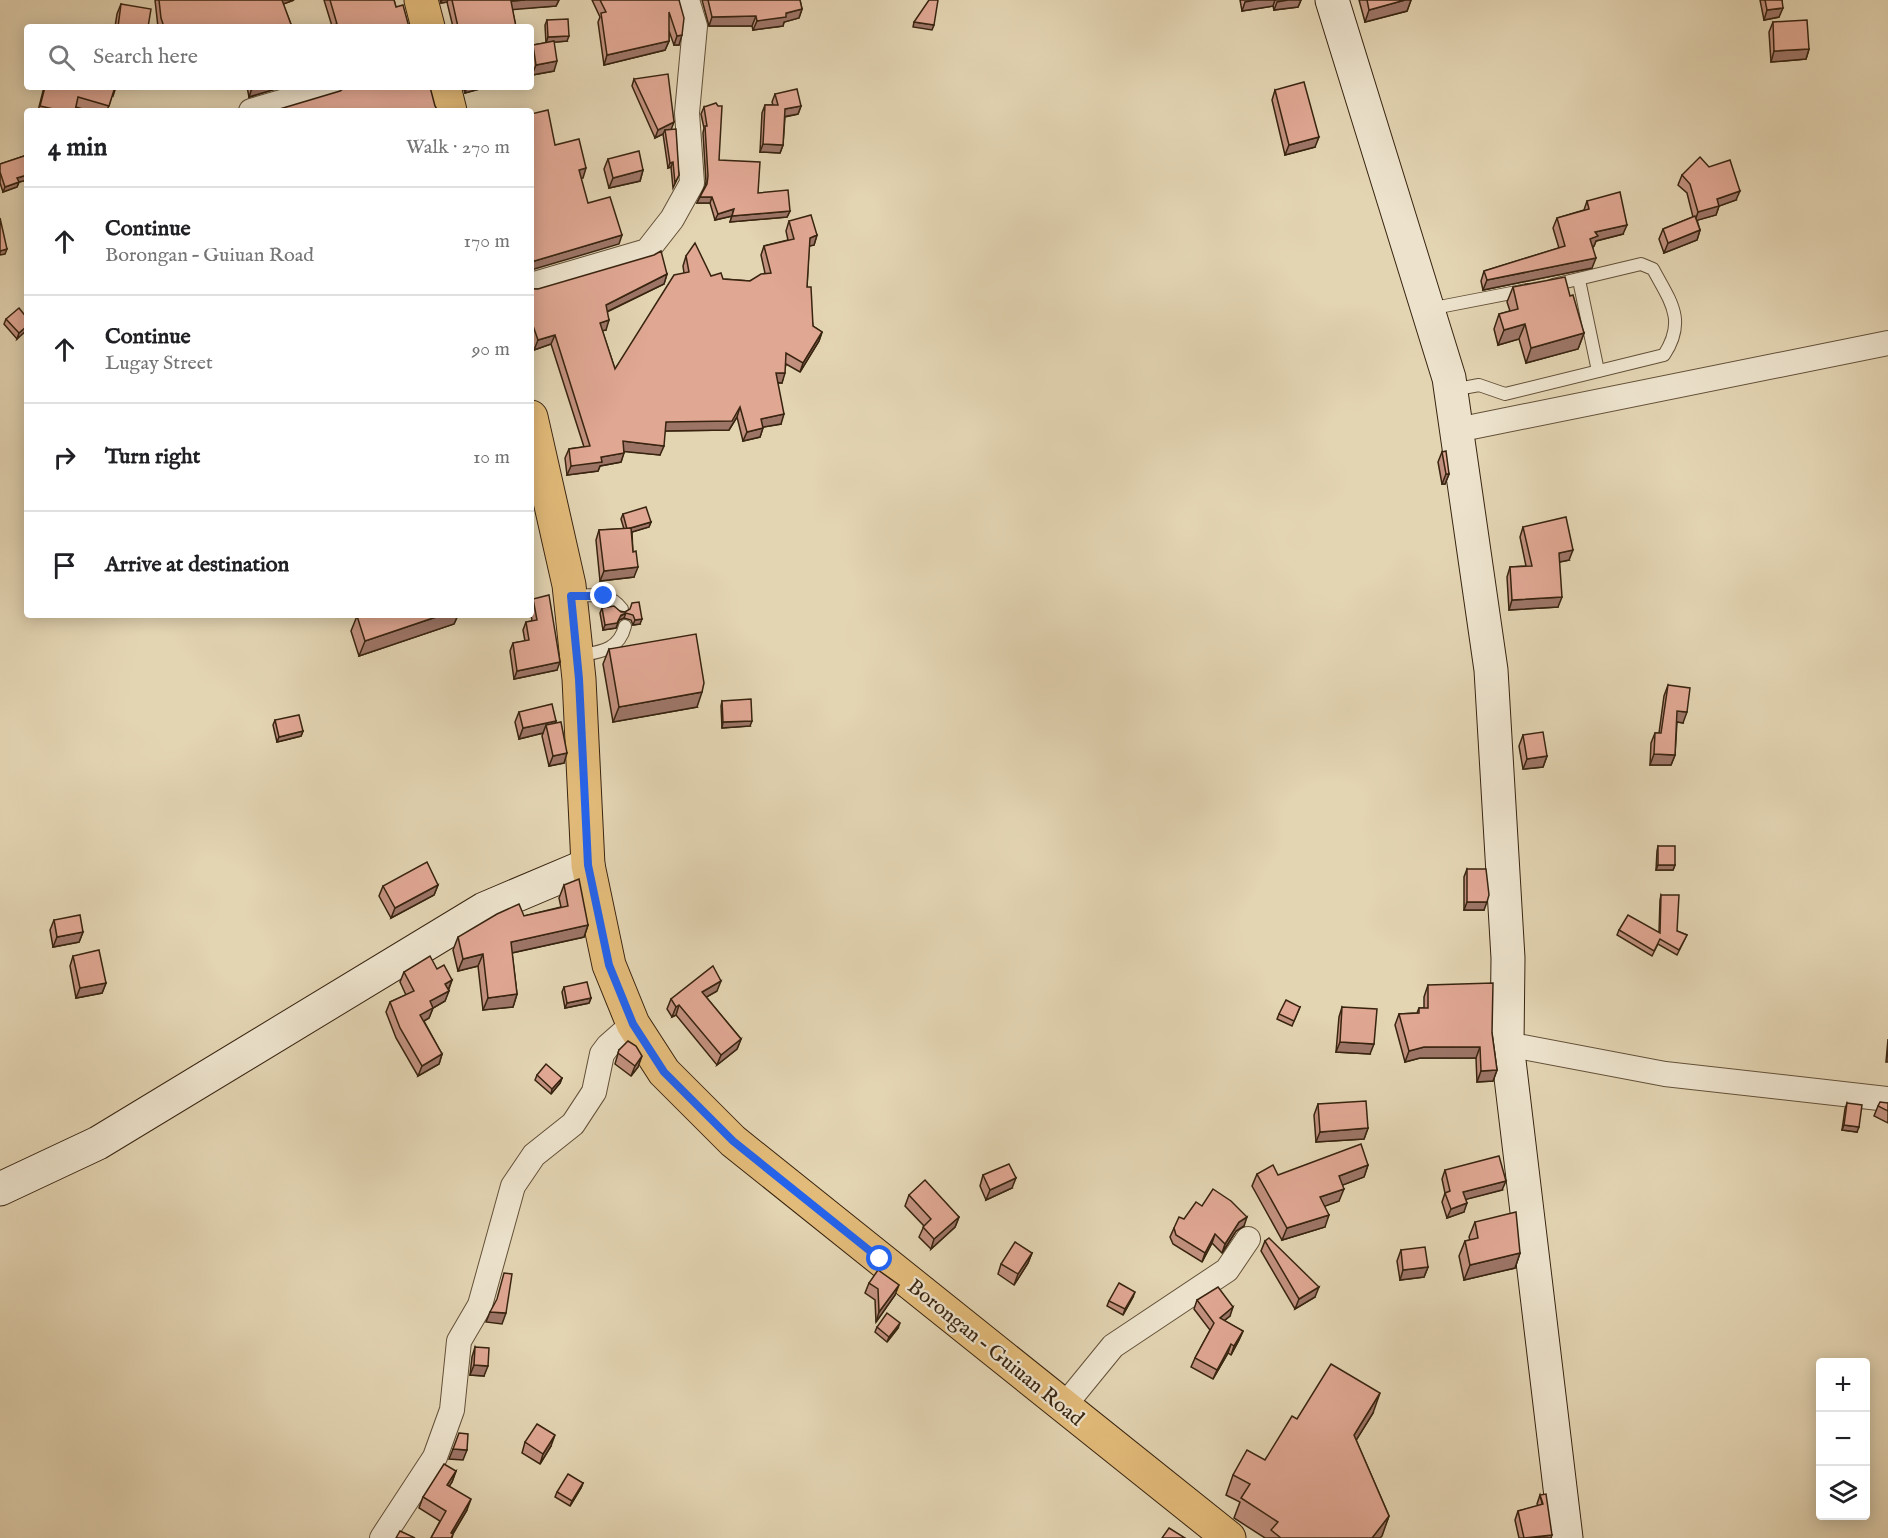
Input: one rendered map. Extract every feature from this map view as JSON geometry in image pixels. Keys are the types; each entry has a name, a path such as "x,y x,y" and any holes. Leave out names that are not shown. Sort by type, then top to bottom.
{"main road":[{"path":"421,0 427,24"},
{"path":"445,90 449,108"},
{"name":"Borongan – Guiuan Road","path":"534,430 571,596 577,656 588,865 609,965 633,1024 664,1072 733,1141 1229,1538"}],"street":[{"path":"534,284 647,251 672,219 692,183 687,113 695,26 687,0"},
{"path":"1332,0 1449,378 1457,430 1491,670 1508,958 1507,1044 1566,1538"},
{"path":"261,108 323,90"},
{"path":"1457,430 1888,344"},
{"path":"0,1190 98,1143 484,909 588,865"},
{"path":"382,1538 435,1457 452,1410 459,1341 480,1305 513,1186 534,1155 573,1124 594,1092 602,1054 633,1024"},
{"path":"1507,1044 1665,1074 1888,1098"},
{"path":"1064,1406 1113,1346 1227,1270 1248,1239"}],"lane":[{"path":"1428,309 1579,280 1641,264 1653,269 1676,313 1673,341 1664,355 1504,394 1479,385 1450,390"},
{"path":"1579,280 1598,371"},
{"path":"571,596 604,596 617,603 622,609"},
{"path":"577,656 604,651 612,647 618,642 625,626"}],"building":[{"path":"159,0 282,0 291,24 163,24"},
{"path":"330,0 394,0 396,7 403,5 408,24 337,24"},
{"path":"452,0 525,0 511,1 515,24 457,24"},
{"path":"600,0 679,0 684,18 682,35 677,36 669,12 669,41 607,55 601,13 606,12"},
{"path":"708,0 800,0 802,9 786,13 786,17 757,21 756,16 712,17"},
{"path":"929,0 938,0 934,25 914,22"},
{"path":"1367,0 1405,0 1369,10"},
{"path":"1765,0 1782,0 1783,8 1767,10"},
{"path":"121,4 151,9 148,24 118,24"},
{"path":"568,19 569,36 548,37 547,20"},
{"path":"1807,20 1809,49 1774,51 1773,22"},
{"path":"554,41 557,61 536,65 534,45"},
{"path":"668,74 674,122 658,130 634,79"},
{"path":"1304,82 1319,137 1289,145 1275,90"},
{"path":"797,89 801,106 785,109 783,145 763,144 765,105 778,105 775,94"},
{"path":"44,90 114,90 109,106 78,97 76,108 40,106"},
{"path":"431,90 436,108 283,108 340,91"},
{"path":"716,103 722,106 719,160 760,162 758,193 788,190 790,211 732,216 734,209 718,214 712,197 700,197 707,184 708,176 705,126 707,126 704,107"},
{"path":"548,110 555,145 579,139 586,168 579,170 588,203 610,197 622,235 534,261 534,113"},
{"path":"676,129 679,175 675,183 673,162 670,163 665,130"},
{"path":"639,151 643,170 613,178 608,159"},
{"path":"24,156 24,176 17,178 19,182 5,187 0,164"},
{"path":"1700,157 1709,167 1730,160 1740,191 1717,199 1719,206 1698,212 1690,184 1682,175"},
{"path":"1620,192 1627,225 1595,232 1598,236 1590,239 1596,258 1487,280 1484,271 1565,246 1557,218 1589,209 1587,201"},
{"path":"811,215 817,235 810,238 807,287 811,287 813,326 822,332 803,363 786,353 785,373 776,373 784,414 761,419 763,428 747,432 740,407 732,421 666,422 664,446 623,441 624,453 601,457 602,462 571,466 569,449 590,446 555,335 538,340 534,329 534,289 654,255 661,251 667,274 606,305 609,320 600,323 615,369 674,275 689,272 686,256 695,243 711,276 721,273 723,279 750,281 761,274 771,273 764,246 794,239 789,221"},
{"path":"1695,216 1700,230 1668,243 1663,229"},
{"path":"0,218 7,249 0,251"},
{"path":"1565,277 1584,333 1531,348 1525,324 1504,330 1499,314 1518,309 1513,287"},
{"path":"19,308 24,314 24,329 19,333 6,319"},
{"path":"1446,451 1449,474 1446,474 1442,452"},
{"path":"646,507 651,522 627,529 623,514"},
{"path":"1566,517 1573,550 1559,553 1562,597 1512,600 1510,567 1532,566 1523,527"},
{"path":"631,528 633,552 636,551 638,567 604,571 599,530"},
{"path":"549,595 560,662 517,671 513,643 529,640 526,622 537,620 534,599"},
{"path":"639,602 642,619 635,620 633,615 626,613 621,615 617,623 605,625 602,608 614,606 621,612 625,612 630,609 632,603"},
{"path":"358,618 433,618 365,641"},
{"path":"696,634 704,683 702,692 619,707 609,649"},
{"path":"1668,685 1690,688 1687,712 1677,711 1675,755 1654,754 1655,733 1661,733"},
{"path":"751,699 752,721 723,722 722,701"},
{"path":"552,704 556,721 523,728 519,712"},
{"path":"299,715 303,731 279,737 275,720"},
{"path":"561,722 567,753 553,756 546,725"},
{"path":"1543,732 1547,756 1527,759 1523,735"},
{"path":"1658,846 1675,846 1675,865 1658,865"},
{"path":"427,862 438,885 395,908 383,886"},
{"path":"1467,869 1486,869 1489,895 1487,902 1467,902"},
{"path":"579,879 588,925 511,942 517,994 488,998 483,954 463,959 458,937 519,904 524,916 568,906 564,885"},
{"path":"1661,895 1679,895 1677,931 1687,935 1679,950 1660,939 1654,951 1619,930 1628,915 1660,933"},
{"path":"80,915 83,932 57,937 54,920"},
{"path":"99,950 106,983 80,988 73,956"},
{"path":"430,956 437,969 444,965 452,980 445,984 449,991 430,1001 433,1008 420,1015 442,1054 422,1066 400,1028 390,1002 414,991 404,972"},
{"path":"713,966 721,981 702,992 741,1039 721,1055 679,1005 676,1007 671,999"},
{"path":"587,982 591,998 567,1003 564,987"},
{"path":"1493,983 1492,1033 1497,1070 1481,1071 1480,1047 1424,1047 1409,1051 1399,1014 1419,1013 1419,1008 1428,1008 1428,985"},
{"path":"1286,1000 1300,1007 1294,1021 1279,1014"},
{"path":"1342,1007 1377,1009 1374,1044 1340,1042"},
{"path":"628,1041 636,1046 642,1056 635,1066 618,1053"},
{"path":"546,1064 562,1078 552,1089 537,1075"},
{"path":"1366,1101 1368,1128 1320,1132 1318,1104"},
{"path":"1880,1102 1888,1103 1888,1111 1878,1106"},
{"path":"1847,1103 1862,1105 1859,1127 1844,1125"},
{"path":"1361,1144 1368,1165 1339,1176 1344,1189 1320,1197 1329,1215 1287,1228 1257,1174 1273,1165 1278,1175"},
{"path":"1499,1156 1506,1181 1463,1192 1467,1203 1451,1209 1445,1193 1450,1191 1445,1170"},
{"path":"1009,1164 1016,1178 990,1190 983,1175"},
{"path":"925,1180 959,1217 934,1239 923,1227 931,1219 909,1195"},
{"path":"1213,1189 1231,1201 1247,1217 1239,1222 1225,1244 1215,1234 1205,1253 1176,1235 1174,1228 1179,1217 1184,1219 1196,1202 1202,1206"},
{"path":"1516,1212 1520,1253 1470,1265 1465,1241 1478,1238 1475,1222"},
{"path":"1269,1238 1319,1287 1299,1299 1265,1241"},
{"path":"1015,1242 1032,1253 1018,1274 1001,1264"},
{"path":"1425,1247 1428,1267 1403,1270 1401,1250"},
{"path":"878,1270 899,1285 879,1312 878,1289 869,1283"},
{"path":"504,1273 512,1274 506,1313 490,1312 497,1299"},
{"path":"1119,1283 1135,1292 1125,1309 1109,1301"},
{"path":"1218,1287 1233,1307 1220,1318 1243,1331 1234,1346 1231,1344 1217,1370 1195,1358 1214,1323 1197,1300"},
{"path":"887,1313 900,1323 889,1337 877,1327"},
{"path":"475,1347 489,1348 488,1366 474,1365"},
{"path":"1331,1364 1380,1393 1354,1435 1389,1516 1372,1538 1281,1538 1271,1530 1278,1522 1241,1498 1250,1484 1233,1475 1247,1450 1265,1460 1292,1416 1297,1419"},
{"path":"537,1424 555,1435 543,1454 525,1442"},
{"path":"459,1433 468,1434 467,1450 453,1449"},
{"path":"444,1464 456,1471 447,1485 471,1499 451,1533 453,1534 451,1538 431,1538 446,1511 423,1497"},
{"path":"568,1474 583,1483 572,1501 557,1492"},
{"path":"1546,1494 1552,1535 1524,1538 1518,1511 1543,1504 1540,1495"},
{"path":"1169,1528 1185,1538 1162,1538"},
{"path":"400,1531 415,1538 396,1538"}],"route":[{"path":"604,596 571,596 579,679 588,865 609,965 633,1024 664,1072 733,1141 880,1259"}]}
